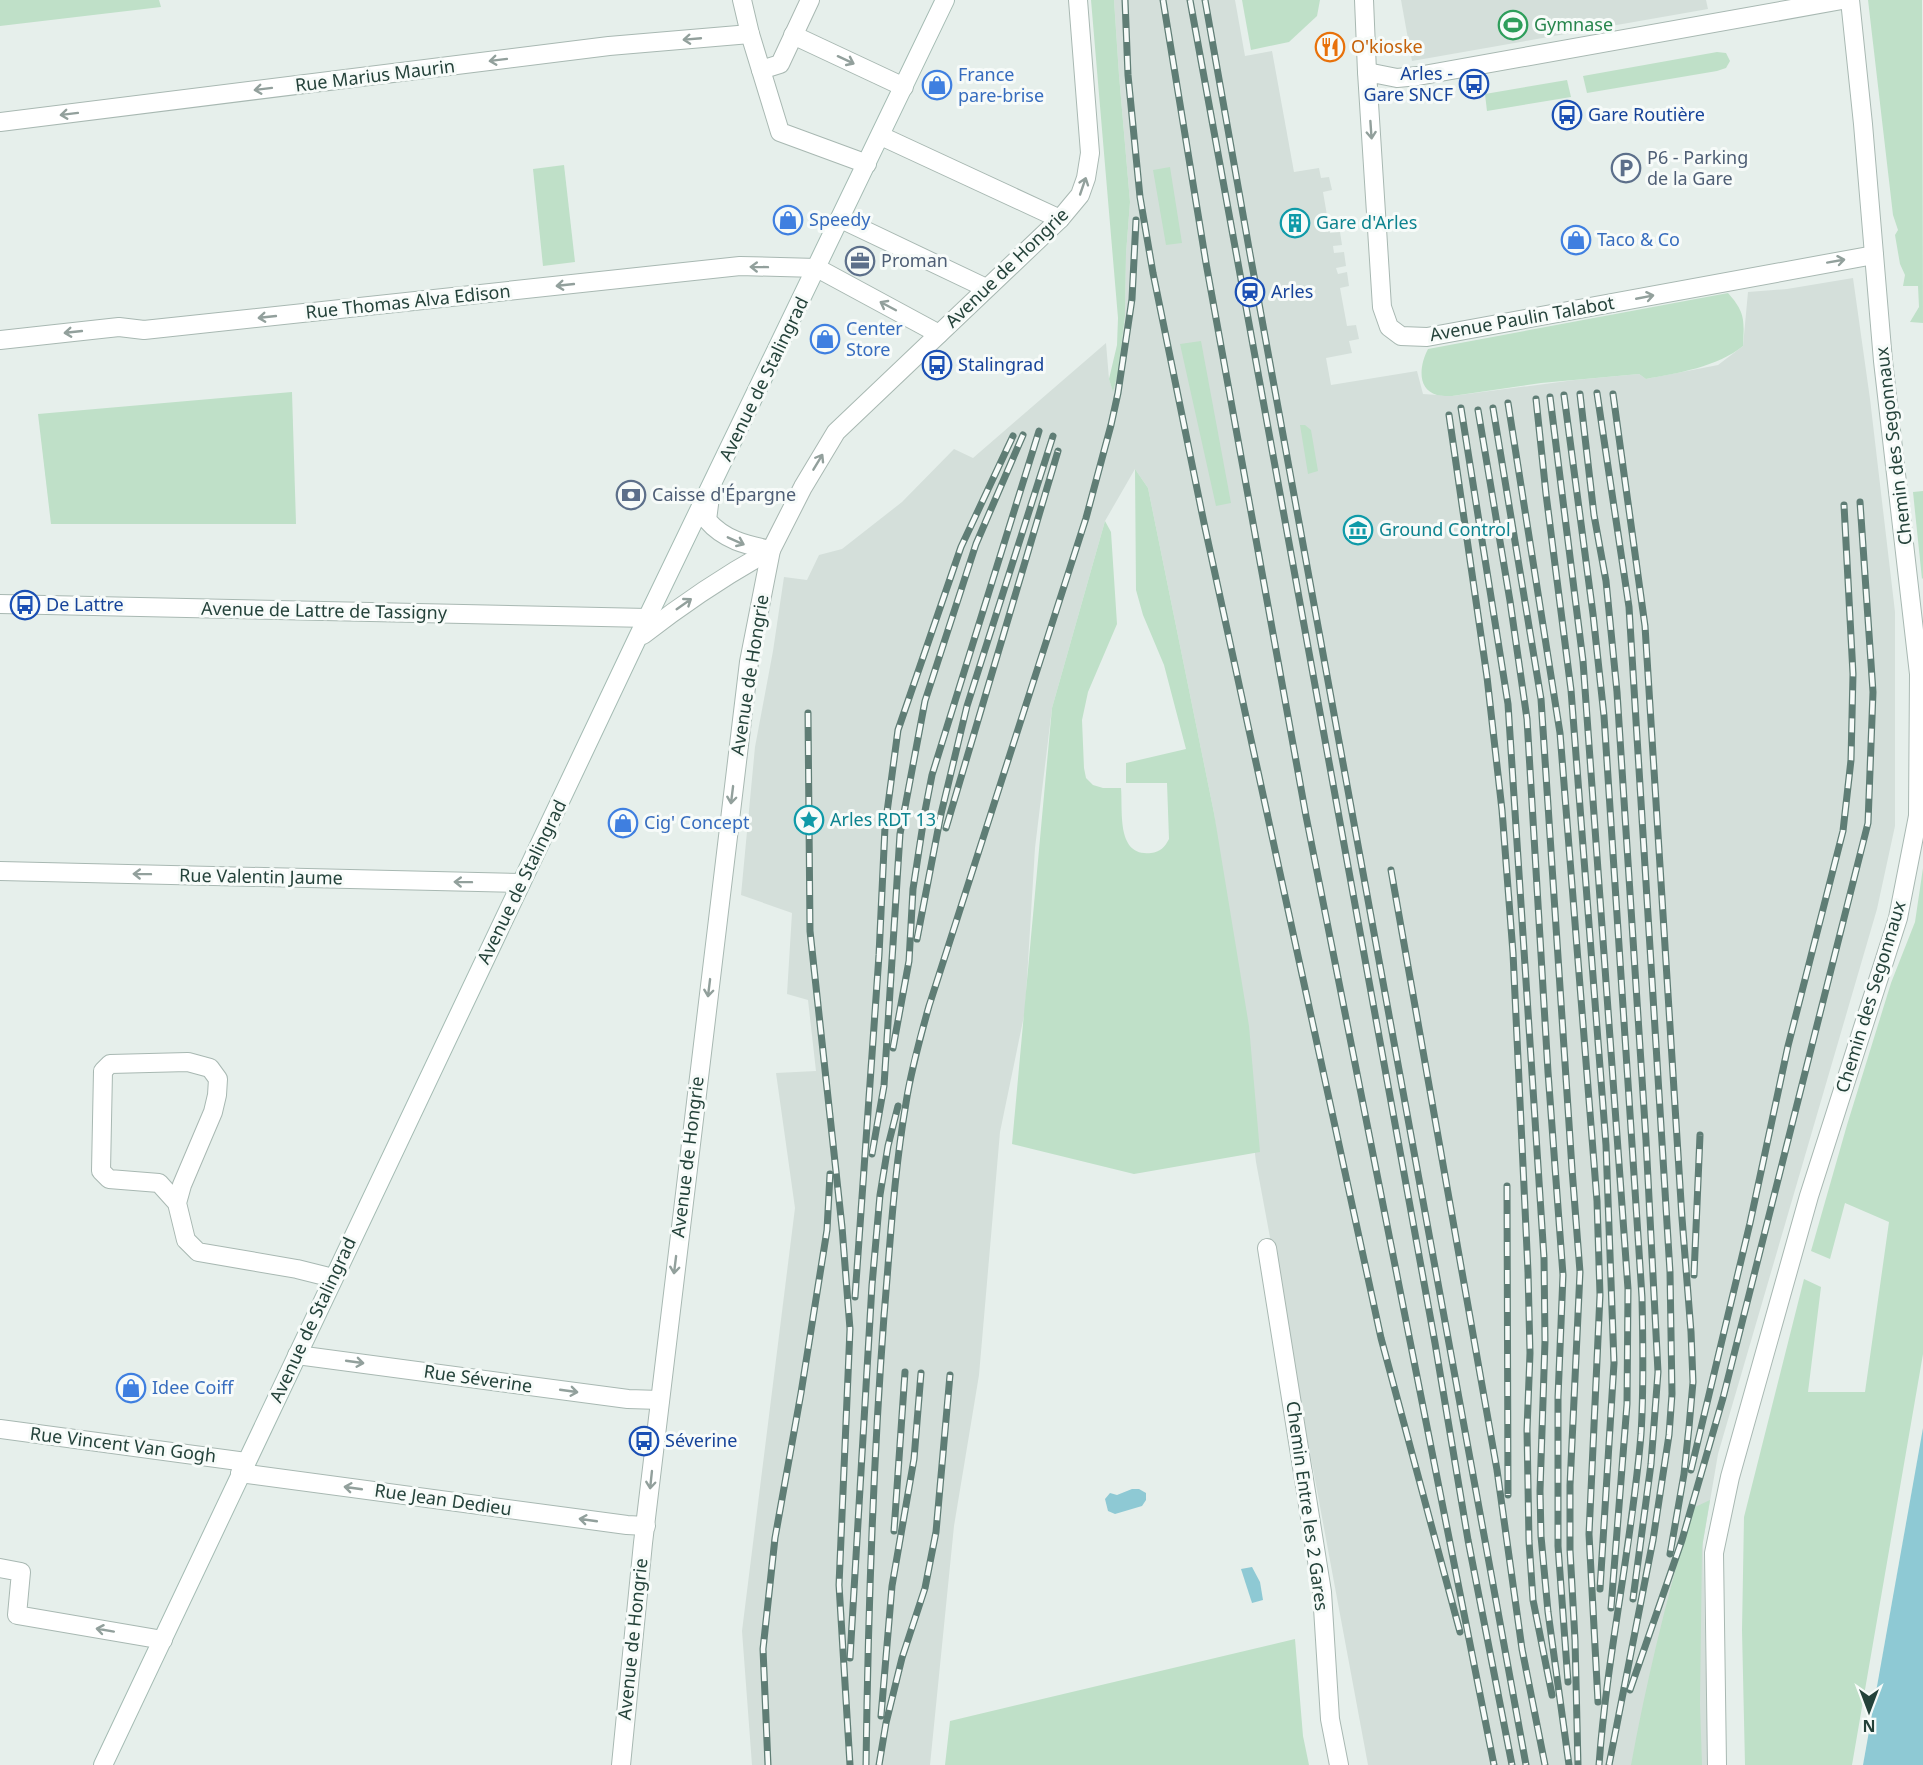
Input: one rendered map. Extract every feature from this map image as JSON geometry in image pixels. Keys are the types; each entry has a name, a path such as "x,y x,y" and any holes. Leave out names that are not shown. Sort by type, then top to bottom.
{"street":[{"path":"742,0 780,132 867,164"},
{"path":"761,70 780,64 810,0"},
{"name":"Avenue de Stalingrad","path":"103,1765 521,883 945,0"},
{"name":"Avenue de Hongrie","path":"621,1765 660,1400 749,662 771,550 803,487 836,432 1060,219 1080,195 1086,178 1090,153 1078,0"},
{"name":"Avenue Paulin Talabot","path":"1364,0 1382,307 1389,327 1401,336 1427,337 1874,255"},
{"path":"1367,72 1396,78 1418,76 1842,0"},
{"name":"Chemin des Segonnaux","path":"1717,1765 1714,1553 1730,1477 1809,1196 1898,918 1918,816 1919,674 1883,361 1850,0"},
{"name":"Rue Marius Maurin","path":"0,122 597,48 750,34"},
{"path":"793,35 904,87"},
{"path":"881,136 1060,219"},
{"path":"841,219 987,288"},
{"name":"Rue Thomas Alva Edison","path":"0,340 119,327 144,330 740,266 817,268"},
{"path":"817,268 939,334"},
{"path":"711,489 707,520 715,530 740,544 771,550"},
{"path":"638,639 676,609 723,577 771,550"},
{"name":"Avenue de Lattre de Tassigny","path":"0,604 648,618"},
{"name":"Rue Valentin Jaume","path":"0,871 521,883"},
{"path":"177,1203 182,1185 213,1113 218,1079 210,1068 188,1062 111,1064 103,1071 101,1170 109,1179 159,1183 177,1203 186,1240 198,1252 297,1269 333,1278"},
{"name":"Chemin Entre les 2 Gares","path":"1267,1248 1322,1592 1330,1719 1339,1765"},
{"name":"Rue Séverine","path":"297,1354 628,1399 660,1400"},
{"name":"Rue Vincent Van Gogh","path":"0,1429 243,1467"},
{"name":"Rue Jean Dedieu","path":"243,1467 616,1524 646,1526"},
{"path":"0,1568 21,1572 17,1615 163,1640"}],"shaded area":[{"path":"1114,0 1235,0 1245,56 1272,51 1294,172 1319,168 1321,178 1329,177 1332,190 1323,192 1330,233 1340,232 1342,245 1333,246 1334,253 1344,252 1346,266 1336,268 1338,274 1347,272 1349,286 1340,288 1347,326 1356,325 1359,339 1349,341 1352,353 1326,358 1331,385 1417,371 1423,394 1452,396 1639,374 1646,379 1718,365 1743,346 1748,292 1787,289 1853,278 1895,612 1895,826 1877,909 1718,1454 1703,1542 1708,1765 1368,1765 1256,1162 1214,813 1148,488 1135,469 1105,521 1052,708 1035,848 1025,1011 1000,1132 979,1375 954,1526 930,1765 752,1765 742,1631 795,1208 776,1073 816,1071 808,1000 787,994 792,913 741,895 755,747 784,577 807,580 819,555 842,549 902,502 954,449 973,458 1106,343 1109,379 1113,391 1118,374 1125,316 1130,202"},
{"name":"Gymnase","path":"1401,0 1706,0 1708,9 1412,61"}],"green space":[{"path":"0,0 159,0 161,7 0,26"},
{"path":"1091,0 1114,0 1130,202 1125,316 1118,374 1113,392 1109,379 1117,345 1118,318"},
{"path":"1242,0 1320,0 1317,16 1289,42 1251,50"},
{"path":"1868,0 1922,0 1923,323 1910,322 1919,307 1918,286 1903,286 1905,275 1900,264 1895,235 1898,230 1893,215"},
{"path":"1717,52 1726,53 1730,61 1726,68 1587,93 1583,76"},
{"path":"1567,80 1571,97 1487,111 1485,94"},
{"path":"564,165 575,262 543,266 533,169"},
{"path":"1170,167 1182,243 1166,245 1153,170"},
{"path":"1728,293 1738,306 1743,318 1743,346 1721,359 1697,368 1646,379 1639,374 1541,383 1452,396 1430,392 1423,382 1423,362 1428,349"},
{"path":"1201,341 1231,503 1216,506 1180,344"},
{"path":"292,392 296,524 51,524 38,414"},
{"path":"1300,425 1305,425 1311,430 1318,471 1308,474"},
{"path":"1135,469 1148,488 1214,813 1249,1026 1260,1152 1134,1174 1012,1144 1052,708 1105,521 1111,532 1117,624 1088,692 1082,720 1084,768 1086,778 1093,785 1103,788 1121,788 1124,831 1132,848 1140,852 1157,852 1169,839 1167,783 1126,783 1126,763 1186,749 1164,665 1143,615 1136,590"},
{"path":"1923,491 1923,578 1922,579 1913,492"},
{"path":"1923,868 1923,1354 1852,1765 1745,1765 1742,1630 1744,1517 1804,1279 1821,1287 1808,1392 1865,1392 1889,1222 1845,1203 1830,1259 1811,1251 1891,983 1915,922"},
{"path":"1710,1500 1702,1547 1700,1704 1702,1765 1631,1765 1659,1635 1693,1508"},
{"path":"1295,1639 1303,1736 1309,1765 945,1765 950,1721"}],"water":[{"path":"1923,1428 1923,1765 1863,1765"},
{"path":"1132,1489 1139,1489 1146,1493 1146,1500 1142,1506 1115,1514 1108,1511 1105,1499 1110,1493 1117,1495"},
{"path":"1252,1567 1260,1582 1263,1600 1252,1603 1241,1569"}],"railway":[{"path":"1125,0 1128,75 1140,197 1153,273 1204,523 1381,1338 1460,1632"},
{"path":"1163,0 1206,263 1306,816 1494,1765"},
{"path":"1190,0 1435,1343 1468,1540 1512,1765"},
{"path":"1205,0 1526,1765"},
{"path":"866,1765 872,1540 880,1372 895,1182 908,1091 929,1006 1086,518 1111,425 1132,299 1136,220"},
{"path":"1597,393 1629,607 1670,1272 1672,1394 1669,1435 1653,1540 1609,1765"},
{"path":"1580,394 1594,515 1606,581 1617,692 1646,1140 1658,1372 1651,1464 1633,1599"},
{"path":"1613,394 1645,626 1691,1332 1693,1382 1689,1427 1684,1474 1670,1554"},
{"path":"1564,395 1604,716 1642,1297 1641,1434 1599,1765"},
{"path":"1550,397 1583,661 1628,1289 1627,1404 1611,1608"},
{"path":"1536,399 1571,690 1606,1145 1614,1363 1600,1589"},
{"path":"1508,403 1560,733 1597,1201 1600,1295 1589,1534 1598,1702"},
{"path":"1461,408 1508,704 1544,1258 1545,1341 1540,1491 1541,1536 1548,1612 1569,1765"},
{"path":"1493,408 1541,699 1580,1272 1570,1485 1570,1550 1578,1765"},
{"path":"1478,410 1527,719 1548,1072 1563,1275 1558,1397 1558,1546 1568,1682"},
{"path":"1449,415 1487,677 1502,810 1513,953 1528,1272 1529,1541 1533,1600 1552,1695"},
{"path":"893,1048 909,961 913,889 932,775 1039,431"},
{"path":"872,1154 884,1086 900,834 925,701 976,544 1023,435"},
{"path":"855,1297 879,955 885,827 898,730 961,547 1013,436"},
{"path":"917,939 941,814 967,706 1053,436"},
{"path":"946,828 1058,451"},
{"path":"1630,1690 1682,1540 1723,1398 1868,823 1873,692 1860,502"},
{"path":"1691,1470 1750,1223 1788,1046 1843,831 1851,760 1853,674 1844,505"},
{"path":"808,713 810,931 842,1227 850,1329 839,1585 850,1765"},
{"path":"1391,870 1497,1470 1522,1649 1545,1765"},
{"path":"850,1658 872,1285 880,1195 888,1146 898,1106"},
{"path":"1694,1275 1700,1135"},
{"path":"768,1765 763,1649 775,1538 827,1230 830,1174"},
{"path":"1507,1186 1508,1495"},
{"path":"894,1531 905,1372"},
{"path":"881,1716 892,1586 914,1459 921,1373"},
{"path":"879,1765 886,1723 902,1658 925,1588 936,1532 950,1375"}],"place":[{"name":"Gymnase","path":"1513,25"},
{"name":"O'kioske","path":"1330,47"},
{"name":"Arles - Gare SNCF","path":"1474,84"},
{"name":"France pare-brise","path":"937,85"},
{"name":"Gare Routière","path":"1567,115"},
{"name":"P6 - Parking de la Gare","path":"1626,168"},
{"name":"Speedy","path":"788,220"},
{"name":"Gare d'Arles","path":"1295,223"},
{"name":"Taco & Co","path":"1576,240"},
{"name":"Proman","path":"860,261"},
{"name":"Arles","path":"1250,292"},
{"name":"Center Store","path":"825,339"},
{"name":"Stalingrad","path":"937,365"},
{"name":"Caisse d'Épargne","path":"631,495"},
{"name":"Ground Control","path":"1358,530"},
{"name":"De Lattre","path":"25,605"},
{"name":"Arles RDT 13","path":"809,820"},
{"name":"Cig' Concept","path":"623,823"},
{"name":"Idee Coiff","path":"131,1388"},
{"name":"Séverine","path":"644,1441"}]}
